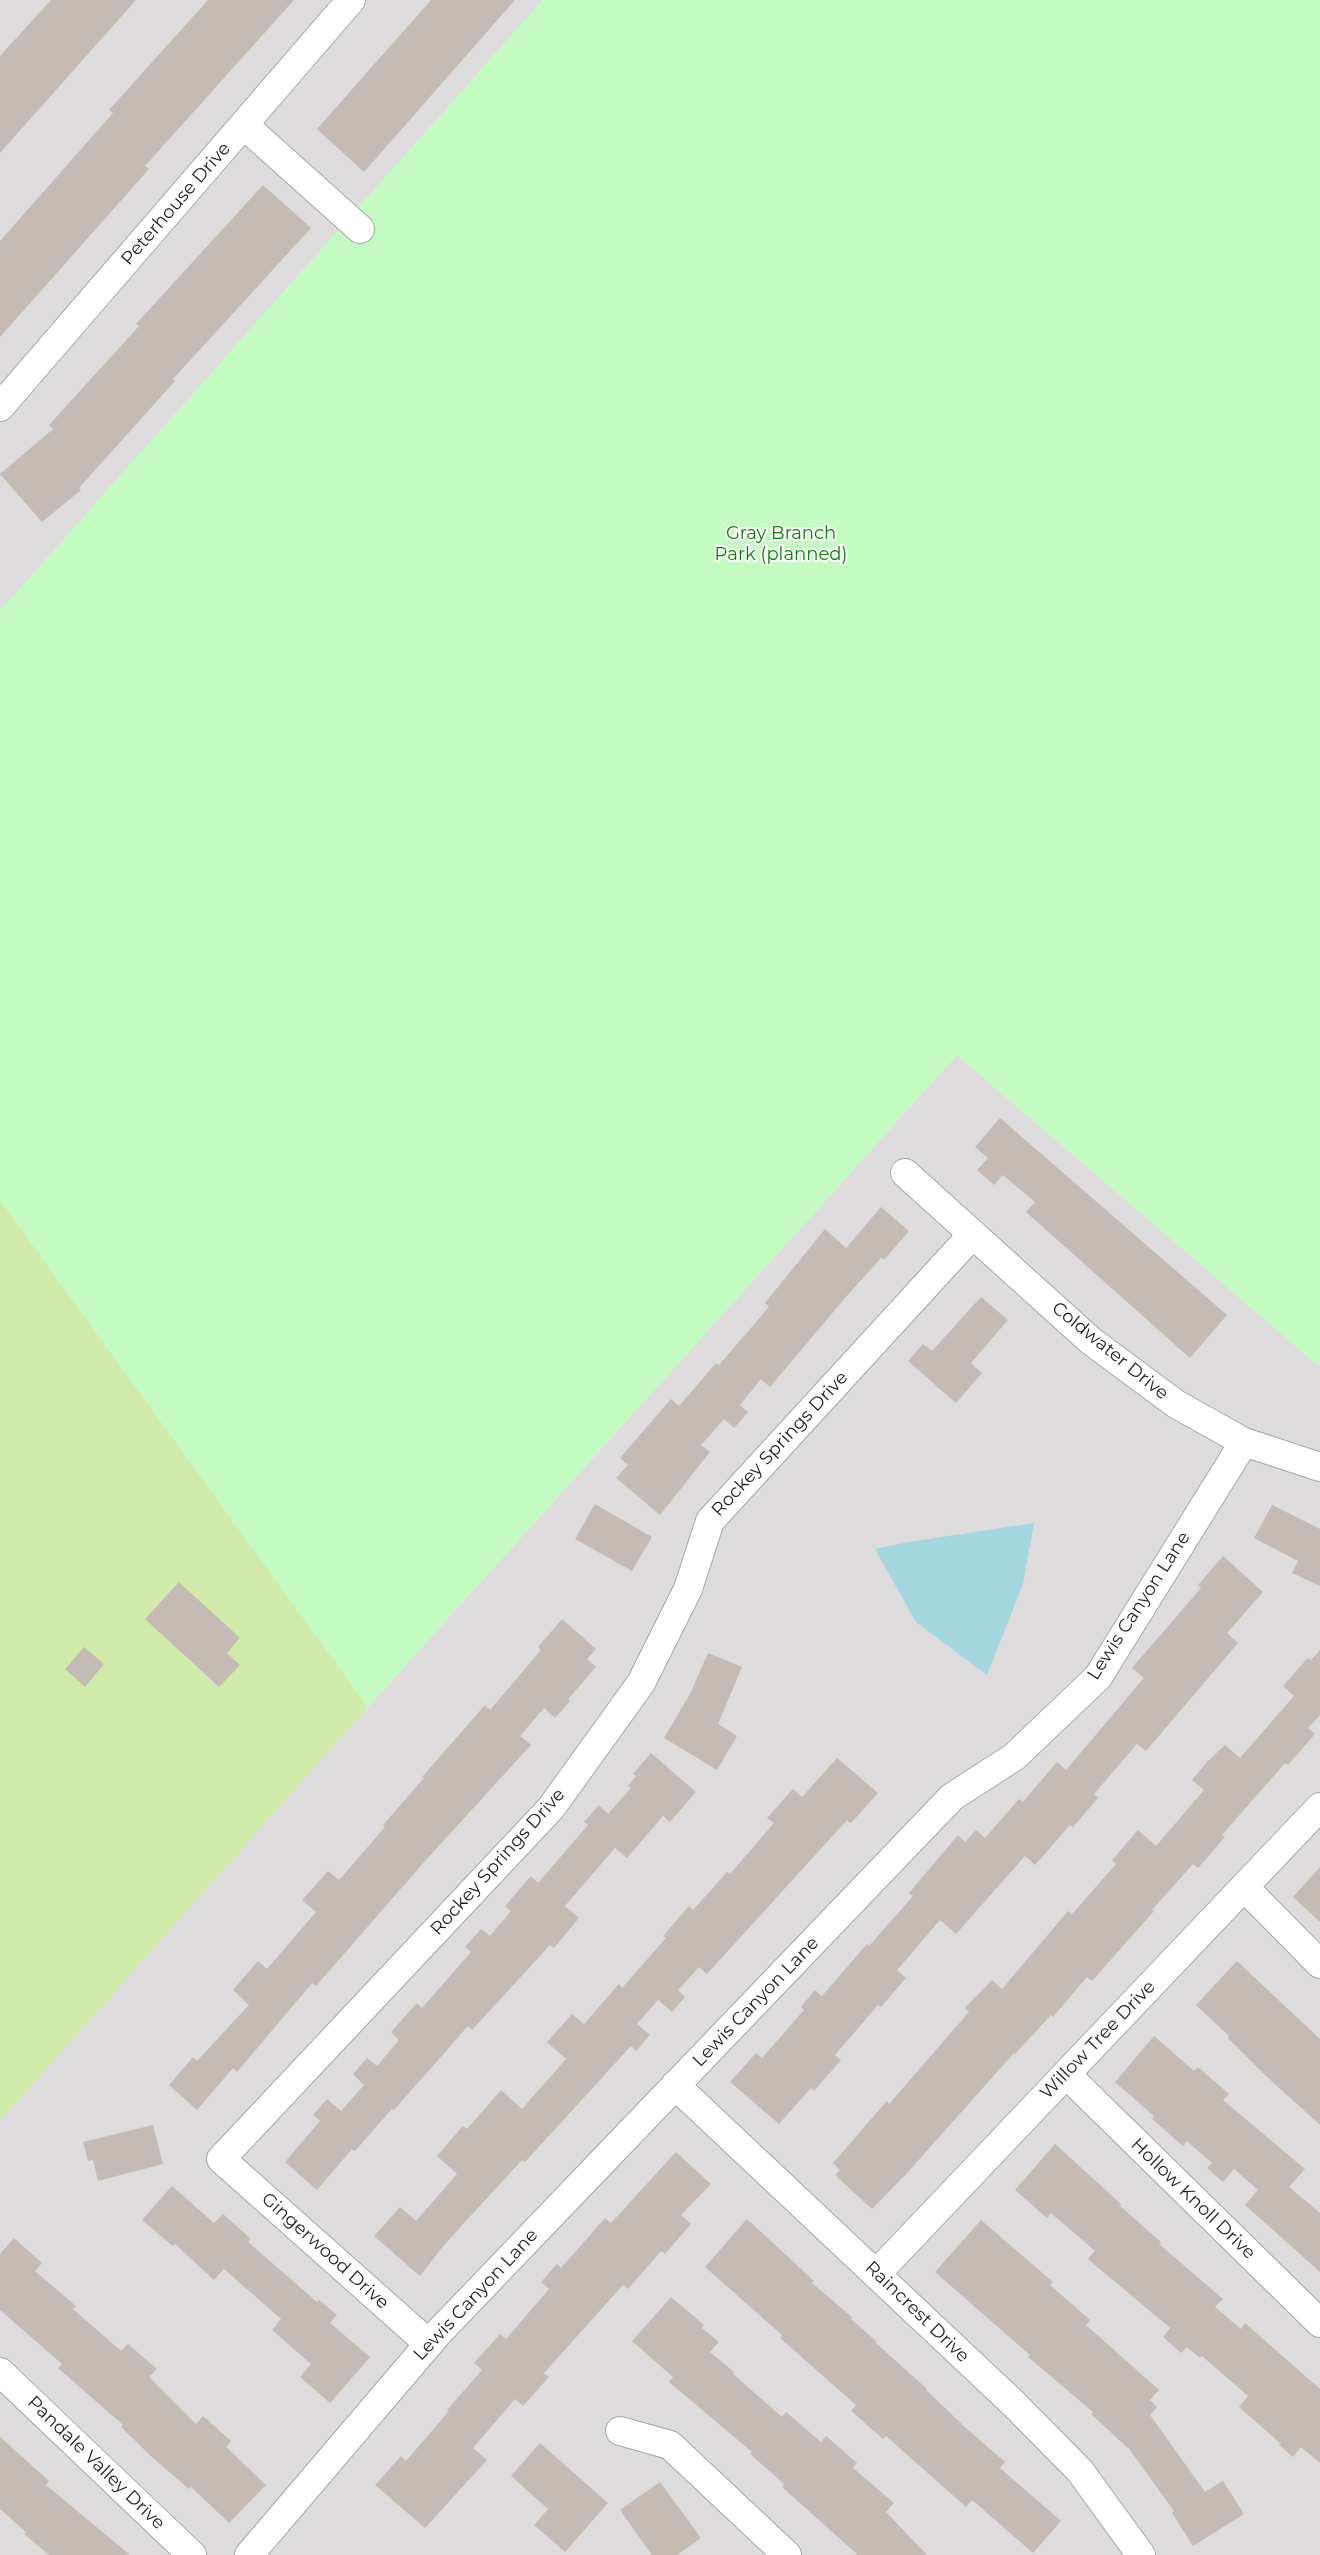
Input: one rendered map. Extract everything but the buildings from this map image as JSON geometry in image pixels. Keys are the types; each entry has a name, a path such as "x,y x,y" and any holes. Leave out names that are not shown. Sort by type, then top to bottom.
{"street":[{"name":"Peterhouse Drive","path":"0,407 351,0"},
{"path":"244,125 360,229"},
{"name":"Coldwater Drive","path":"905,1173 1091,1341 1176,1404 1244,1442 1320,1467"},
{"name":"Rockey Springs Drive","path":"221,2159 552,1808 641,1683 688,1589 710,1521 973,1234"},
{"name":"Lewis Canyon Lane","path":"249,2555 429,2344 952,1797 1014,1756 1098,1677 1244,1442"},
{"name":"Willow Tree Drive","path":"877,2273 1320,1807"},
{"path":"1244,1887 1320,1964"},
{"name":"Hollow Knoll Drive","path":"1066,2074 1320,2323"},
{"name":"Raincrest Drive","path":"675,2085 877,2273 1014,2404 1080,2471 1131,2552"},
{"name":"Gingerwood Drive","path":"221,2159 429,2344"},
{"name":"Pandale Valley Drive","path":"0,2372 192,2555"},
{"path":"620,2431 670,2445 786,2555"}],"shaded area":[{"path":"0,0 543,0 0,611"},
{"path":"957,1055 1320,1367 1320,2555 0,2555 0,2121 368,1707"}],"green space":[{"name":"Gray Branch Park (planned)","path":"543,0 1320,0 1320,1367 957,1055 368,1707 0,1200 0,611"},
{"path":"0,1200 368,1707 0,2121"}],"water":[{"path":"1034,1523 1023,1584 987,1675 916,1622 875,1549 909,1542"}]}
